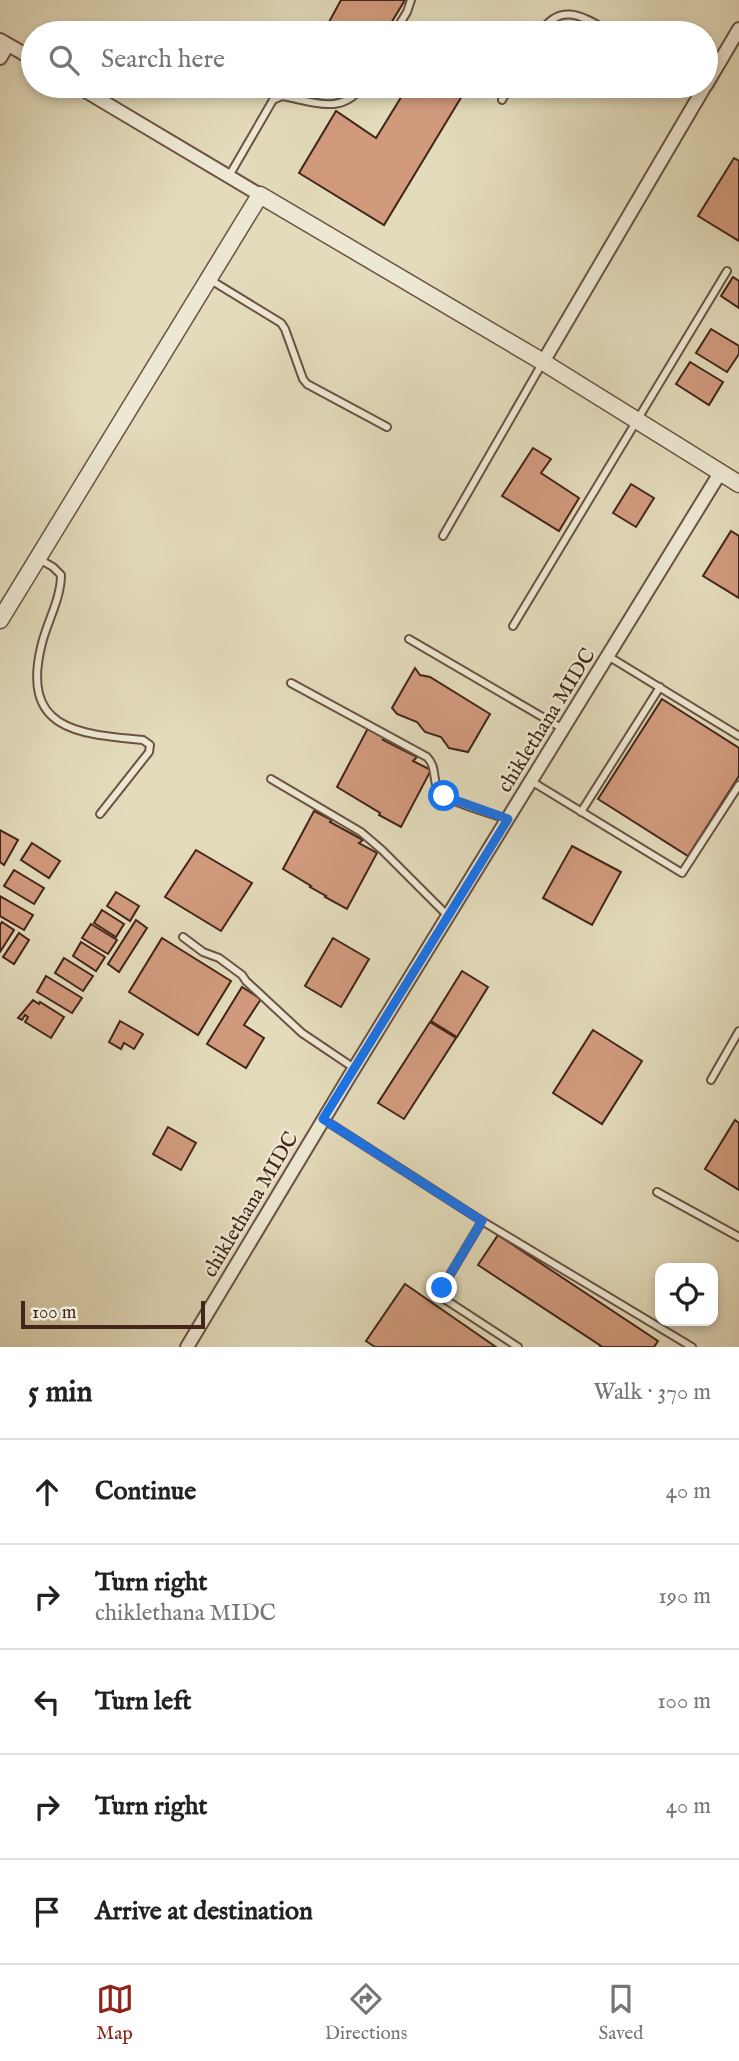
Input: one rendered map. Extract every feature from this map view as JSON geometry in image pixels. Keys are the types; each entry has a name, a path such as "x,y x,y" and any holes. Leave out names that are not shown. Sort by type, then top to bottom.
{"street":[{"path":"718,65 739,29"},
{"path":"0,58 4,42 21,52"},
{"path":"98,98 543,362 739,484"},
{"path":"543,362 698,98"},
{"path":"0,620 260,195"},
{"name":"chiklethana MIDC","path":"187,1347 354,1068 720,473"}],"lane":[{"path":"401,21 411,0"},
{"path":"549,21 558,13 570,13 591,21"},
{"path":"229,176 276,98"},
{"path":"293,98 332,105 352,98"},
{"path":"513,626 727,271"},
{"path":"209,279 281,323 307,383 387,427"},
{"path":"443,536 543,362"},
{"path":"38,558 61,575 61,586 42,643 37,672 37,687 44,707 71,729 97,736 143,740 150,745 149,752 100,814"},
{"path":"409,639 563,729"},
{"path":"608,656 739,736"},
{"path":"291,683 427,757 432,763 436,787 444,796 508,819"},
{"path":"580,812 660,687"},
{"path":"271,779 361,832 448,916"},
{"path":"531,781 682,873 739,785"},
{"path":"183,937 242,975 302,1033 354,1068"},
{"path":"711,1080 739,1031"},
{"path":"323,1119 482,1221 692,1347"},
{"path":"657,1192 739,1237"},
{"path":"482,1221 442,1288 442,1293 446,1300 518,1347"}],"building":[{"path":"341,0 405,0 392,21 330,21"},
{"path":"401,98 461,98 384,225 299,173 336,111 376,138"},
{"path":"734,158 739,161 739,241 698,216"},
{"path":"733,277 739,281 739,308 721,296"},
{"path":"711,329 739,346 739,354 727,372 696,353"},
{"path":"690,362 723,382 709,405 676,384"},
{"path":"533,448 551,459 541,473 579,498 559,531 502,496"},
{"path":"631,484 654,498 636,527 613,513"},
{"path":"731,531 739,536 739,598 703,576"},
{"path":"415,668 420,675 430,677 490,714 468,752 449,748 441,737 425,732 417,722 397,714 392,708"},
{"path":"662,699 739,748 739,776 688,856 598,799"},
{"path":"368,728 386,738 383,740 417,757 413,761 431,770 401,827 337,787"},
{"path":"314,811 363,840 359,843 377,853 347,909 283,869"},
{"path":"0,830 18,840 4,865 0,862"},
{"path":"32,843 60,861 49,878 21,860"},
{"path":"572,846 621,872 592,925 543,898"},
{"path":"196,850 252,883 221,931 165,897"},
{"path":"14,870 44,888 34,904 4,886"},
{"path":"116,892 139,906 130,921 107,906"},
{"path":"0,896 33,915 24,930 0,916"},
{"path":"102,910 124,924 116,937 94,923"},
{"path":"136,920 147,928 119,972 108,964"},
{"path":"2,922 14,930 0,952 0,925"},
{"path":"91,924 117,940 108,954 82,938"},
{"path":"19,933 29,940 14,964 3,957"},
{"path":"162,938 231,981 198,1035 129,992"},
{"path":"333,938 369,959 341,1007 305,986"},
{"path":"81,942 105,957 96,971 73,956"},
{"path":"64,958 93,976 83,991 55,973"},
{"path":"462,971 488,987 457,1037 431,1021"},
{"path":"46,976 82,998 72,1013 37,992"},
{"path":"242,987 261,999 244,1025 264,1038 246,1068 207,1044"},
{"path":"33,1000 64,1017 51,1038 25,1022 28,1017 25,1015 22,1020 18,1018"},
{"path":"120,1021 143,1034 134,1049 124,1043 121,1049 109,1042"},
{"path":"430,1022 456,1038 404,1119 378,1103"},
{"path":"593,1030 642,1061 602,1124 553,1093"},
{"path":"735,1120 739,1123 739,1190 705,1169"},
{"path":"168,1127 196,1143 181,1170 153,1154"},
{"path":"498,1235 658,1341 654,1347 600,1347 478,1265"},
{"path":"405,1284 496,1347 375,1347 366,1341"}],"route":[{"path":"442,1288 482,1221 323,1119 508,819 444,796"}]}
